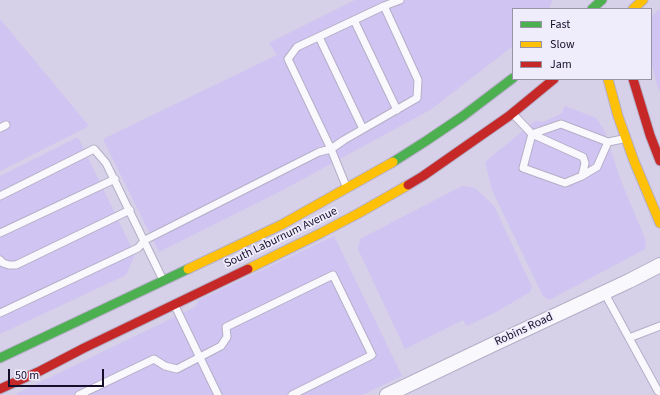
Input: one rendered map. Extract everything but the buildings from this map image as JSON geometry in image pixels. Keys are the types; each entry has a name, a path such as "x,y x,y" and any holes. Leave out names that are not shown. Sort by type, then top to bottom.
{"main road":[{"path":"593,8 602,0"},
{"path":"634,8 643,0"},
{"name":"South Laburnum Avenue","path":"0,358 281,225 384,167 426,141 463,116 512,79"},
{"name":"South Laburnum Avenue","path":"0,389 40,371 359,213 440,164 512,113 553,80"},
{"path":"608,80 625,139 660,224"},
{"path":"633,80 648,129 660,161"}],"street":[{"name":"Robins Road","path":"387,395 660,265"},
{"path":"164,281 174,304"}],"lane":[{"path":"347,188 331,148 288,59 297,47 400,0"},
{"path":"0,313 138,248 145,240 319,152 331,148 417,98 418,80 384,6"},
{"path":"354,20 397,110"},
{"path":"319,37 363,129"},
{"path":"512,113 532,134 583,157 585,163 582,176"},
{"path":"532,134 561,124 608,142 625,139"},
{"path":"532,134 523,168 565,183 582,176 597,167 608,142"},
{"path":"0,196 94,149 106,163 115,179 164,281"},
{"path":"0,233 115,179"},
{"path":"0,260 9,265 16,265 130,210"},
{"path":"79,395 154,359 165,366 177,369 221,346 227,337 226,327 333,275 372,355 292,395"},
{"path":"604,292 658,391 660,392"},
{"path":"174,304 218,395"},
{"path":"629,338 660,326"}],"shaded area":[{"path":"355,0 552,0 549,8 512,8 512,47 430,110 279,192 159,252 103,139 277,55 269,43"},
{"path":"660,9 660,91 652,65 652,16"},
{"path":"0,19 89,126 0,171"},
{"path":"565,106 596,118 604,130 621,181 646,241 645,249 549,300 543,296 492,190 485,162 535,121 543,122 561,114"},
{"path":"78,137 135,255 126,275 0,334 0,176"},
{"path":"462,186 475,188 494,206 532,287 530,292 496,312 467,326 463,320 405,349 358,249 360,239"},
{"path":"334,236 402,376 362,395 16,394 195,307 199,300"}],"traffic: fast":[{"path":"593,8 602,0"},
{"path":"393,162 463,116 512,79"},
{"path":"0,358 188,269"}],"traffic: slow":[{"path":"634,8 643,0"},
{"path":"608,80 618,116 634,161 660,223"},
{"path":"188,269 281,225 393,162"},
{"path":"248,269 321,233 408,185"}],"traffic: jam":[{"path":"408,185 509,116 553,80"},
{"path":"633,80 650,135 660,161"},
{"path":"0,389 40,371 84,348 248,269"}]}
